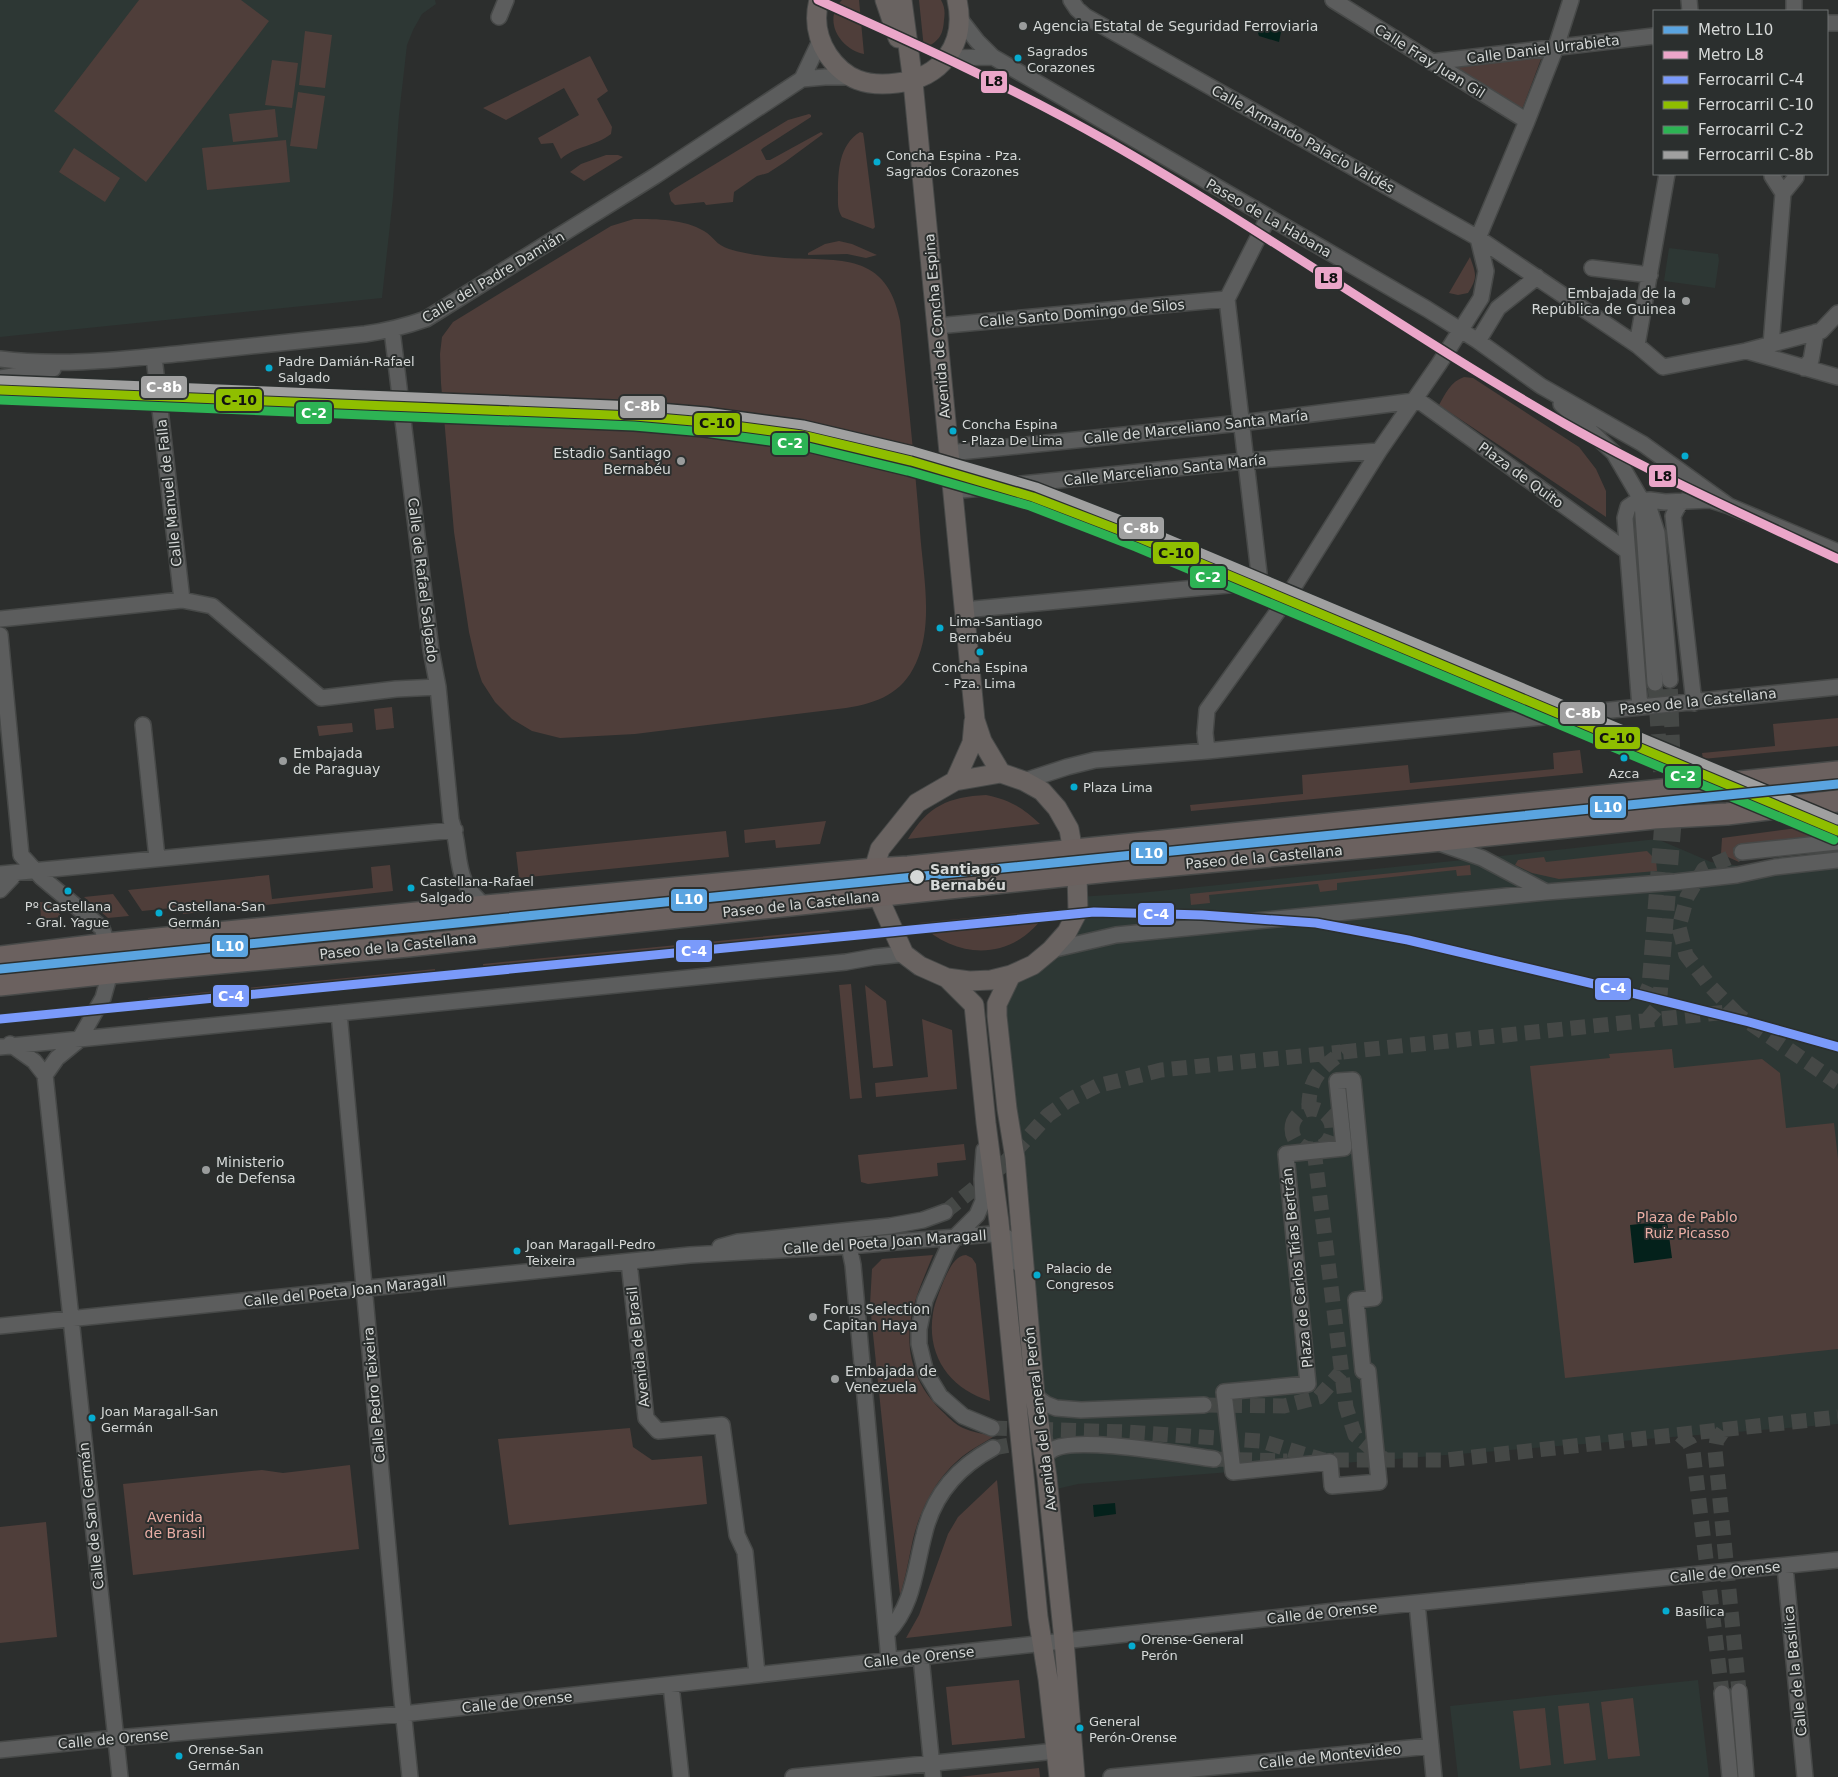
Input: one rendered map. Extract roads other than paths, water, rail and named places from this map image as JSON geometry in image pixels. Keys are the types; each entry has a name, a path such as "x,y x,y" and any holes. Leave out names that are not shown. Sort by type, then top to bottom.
{"highway":[{"name":"Paseo de la Castellana","path":"0,957 107,944 486,906 908,867 1838,772"},
{"name":"Paseo de la Castellana","path":"0,984 408,946 1077,874 1654,818 1727,814 1838,801"}],"main road":[{"name":"Avenida de Concha Espina","path":"886,0 913,82"},
{"name":"Avenida de Concha Espina","path":"902,0 913,82 975,720 982,741 1000,774"},
{"path":"815,3 820,41 832,61 849,77 860,82 889,84 913,82 932,72 946,58 956,40 960,19 958,0"},
{"name":"Avenida de Concha Espina","path":"955,781 972,743 975,720"},
{"path":"1000,774 1024,781 1042,791 1057,808 1069,829 1077,874 1078,910 1066,932 1052,950 1033,965 1011,975 991,980 970,981 947,978 920,966 904,954 878,896 874,869 880,849 917,803 955,781 1000,774"},
{"name":"Avenida del General Perón","path":"1011,975 997,1004 1007,1110 1015,1158 1038,1425 1045,1458 1064,1640 1064,1750 1059,1777"},
{"name":"Avenida del General Perón","path":"947,978 974,1006 1000,1234 1038,1617 1064,1750 1075,1777"}],"street":[{"path":"500,17 506,0"},
{"name":"Calle Armando Palacio Valdés","path":"1072,0 1076,9 1085,16 1478,238 1637,346 1663,367 1746,351 1816,332"},
{"name":"Calle Fray Juan Gil","path":"1333,0 1527,121"},
{"path":"1206,751 1207,710 1283,604 1379,451 1481,298 1486,271 1478,238 1527,121 1572,0"},
{"name":"Paseo de La Habana","path":"960,19 984,50 994,57 1461,330 1542,386 1643,444 1729,506"},
{"name":"Calle Daniel Urrabieta","path":"1431,62 1653,36"},
{"path":"802,79 820,41"},
{"path":"946,58 994,57"},
{"path":"802,79 824,76 849,77"},
{"name":"Calle del Padre Damián","path":"0,359 26,362 81,363 154,357 392,330 426,319 655,176 802,79"},
{"path":"1637,346 1667,175"},
{"path":"1772,175 1783,193"},
{"path":"1771,345 1783,193 1796,175"},
{"path":"1268,218 1227,300 1260,582 1283,604"},
{"path":"1592,268 1650,276"},
{"path":"1478,341 1498,308 1537,277"},
{"name":"Calle Santo Domingo de Silos","path":"937,326 1227,300"},
{"path":"1804,368 1811,360 1816,332 1820,332 1838,313"},
{"name":"Calle de Rafael Salgado","path":"392,330 430,640 438,687 451,820 455,830"},
{"path":"1746,351 1838,377"},
{"name":"Calle Manuel de Falla","path":"154,357 182,600"},
{"name":"Calle del Padre Damián","path":"0,365 26,362"},
{"name":"Calle del Padre Damián","path":"0,378 81,363"},
{"name":"Paseo de La Habana","path":"1542,386 1614,453 1642,501 1650,511 1656,529 1670,680"},
{"name":"Calle de Marceliano Santa María","path":"949,453 1241,423 1414,401"},
{"name":"Plaza de Quito","path":"1414,401 1422,403 1627,551"},
{"name":"Calle Marceliano Santa María","path":"952,491 1245,461 1379,451"},
{"name":"Paseo de La Habana","path":"1642,501 1704,500 1729,506 1838,552"},
{"path":"1640,707 1625,511 1631,504 1642,501 1654,682"},
{"path":"1683,501 1677,508 1674,516 1694,703"},
{"path":"964,610 1260,582"},
{"path":"0,620 182,600 212,606 321,698 396,689 438,687"},
{"path":"0,635 21,855 34,870 102,928 107,944 110,973 104,998 79,1040 57,1058 46,1075 34,1061 4,1044"},
{"name":"Paseo de la Castellana","path":"1024,781 1095,760 1206,751 1838,687"},
{"path":"143,725 157,858"},
{"path":"0,874 455,830 460,868 468,889 474,897 486,906"},
{"name":"Paseo de la Castellana","path":"1432,841 1482,858 1546,892"},
{"path":"1742,852 1838,842"},
{"path":"1052,950 1116,935 1546,892 1675,882 1838,860"},
{"path":"0,890 16,872"},
{"path":"4,1044 79,1040 846,962 874,956 904,954"},
{"name":"Calle Pedro Teixeira","path":"339,1013 410,1777"},
{"name":"Calle de San Germán","path":"46,1075 97,1576 120,1777"},
{"name":"Plaza de Carlos Trías Bertrán","path":"1353,1080 1374,1298 1356,1300 1363,1371 1368,1371 1379,1482 1332,1486 1330,1462 1232,1472 1224,1392 1308,1384 1286,1154 1344,1148 1337,1081 1353,1080"},
{"name":"Avenida del General Perón","path":"986,1123 982,1179 983,1201 977,1215 956,1236 948,1248 926,1300 919,1329 919,1344 926,1372 940,1396 963,1416 992,1428"},
{"name":"Calle del Poeta Joan Maragall","path":"690,1255 738,1242 906,1223 945,1212"},
{"name":"Calle del Poeta Joan Maragall","path":"0,1326 690,1255 848,1246 1000,1234 1006,1237 1014,1246 1020,1283 1028,1306"},
{"path":"848,1246 852,1257 854,1275 889,1660"},
{"name":"Avenida de Brasil","path":"629,1262 646,1418 658,1431 722,1425 737,1535 745,1552 757,1674"},
{"path":"1035,1396 1056,1408 1081,1410 1204,1406"},
{"path":"1045,1458 1055,1448 1094,1444 1214,1459"},
{"path":"887,1633 903,1611 911,1591 923,1536 935,1504 951,1480 963,1468 976,1457 993,1448"},
{"name":"Calle de Orense","path":"0,1750 116,1738 403,1714 1064,1640 1838,1560"},
{"name":"Calle de la Basílica","path":"1785,1566 1806,1777"},
{"path":"1417,1603 1434,1777"},
{"path":"920,1657 932,1770"},
{"path":"671,1685 681,1777"},
{"path":"1738,1691 1746,1777"},
{"path":"1722,1693 1730,1777"},
{"name":"Calle de Montevideo","path":"1111,1777 1431,1746"},
{"path":"793,1777 932,1770 1064,1750"}],"tunnel":[{"path":"1646,1021 1656,1009 1660,996 1675,811 1670,680"},
{"path":"1643,1000 1649,986 1663,809 1655,683"},
{"path":"1738,1015 1710,986 1686,955 1679,927 1687,897 1704,869 1742,852"},
{"path":"1309,1109 1313,1082 1322,1069 1343,1052 1727,1012 1738,1015 1838,1083"},
{"path":"945,1212 1001,1167 1048,1115 1069,1100 1097,1086 1161,1070 1341,1052"},
{"path":"1316,1109 1323,1112 1329,1118 1332,1129 1331,1137 1323,1146 1316,1149 1308,1149 1301,1146 1293,1137 1292,1125 1295,1118 1304,1110 1316,1109"},
{"path":"1314,1150 1346,1407 1355,1435 1384,1459"},
{"path":"1204,1405 1284,1406 1319,1397 1341,1372"},
{"path":"992,1428 1128,1432 1261,1441 1323,1460 1446,1460 1838,1417"},
{"path":"1723,1431 1717,1440 1715,1450 1739,1691"},
{"path":"1680,1435 1689,1443 1693,1451 1722,1693"},
{"path":"993,1448 1053,1437"},
{"path":"1214,1459 1287,1461"}],"metro line":[{"name":"L8","path":"818,0 964,67 1107,141 1222,210 1450,355 1565,424 1734,511 1838,559"},
{"name":"L10","path":"0,969 1838,784"}],"rail line":[{"name":"C-8b","path":"0,380 636,406 706,412 803,425 913,451 1036,487 1144,529 1838,820"},
{"name":"C-10","path":"0,390 635,416 705,422 802,435 911,461 1033,497 1140,538 1838,831"},
{"name":"C-2","path":"0,400 634,426 704,432 800,445 908,471 1030,506 1136,547 1834,840"},
{"name":"C-4","path":"0,1019 1094,912 1202,915 1316,923 1408,940 1636,994 1749,1022 1838,1047"}],"place":[{"name":"Agencia Estatal de Seguridad Ferroviaria","path":"1023,26"},
{"name":"Sagrados Corazones","path":"1018,58"},
{"name":"Concha Espina - Pza. Sagrados Corazones","path":"877,162"},
{"name":"Embajada de la República de Guinea","path":"1686,301"},
{"name":"Padre Damián-Rafael Salgado","path":"269,368"},
{"name":"Concha Espina - Plaza De Lima","path":"953,431"},
{"name":"Estadio Santiago Bernabéu","path":"681,461"},
{"name":"Lima-Santiago Bernabéu","path":"940,628"},
{"name":"Concha Espina - Pza. Lima","path":"980,652"},
{"name":"Azca","path":"1624,758"},
{"name":"Embajada de Paraguay","path":"283,761"},
{"name":"Plaza Lima","path":"1074,787"},
{"name":"Santiago Bernabéu","path":"917,877"},
{"name":"Castellana-Rafael Salgado","path":"411,888"},
{"name":"Pº Castellana - Gral. Yague","path":"68,891"},
{"name":"Castellana-San Germán","path":"159,913"},
{"name":"Ministerio de Defensa","path":"206,1170"},
{"name":"Joan Maragall-Pedro Teixeira","path":"517,1251"},
{"name":"Palacio de Congresos","path":"1037,1275"},
{"name":"Forus Selection Capitan Haya","path":"813,1317"},
{"name":"Embajada de Venezuela","path":"835,1379"},
{"name":"Joan Maragall-San Germán","path":"92,1418"},
{"name":"Basílica","path":"1666,1611"},
{"name":"Orense-General Perón","path":"1132,1646"},
{"name":"General Perón-Orense","path":"1080,1728"},
{"name":"Orense-San Germán","path":"179,1756"}],"park label":[{"name":"Plaza de Pablo Ruiz Picasso","path":"1687,1226"}]}
